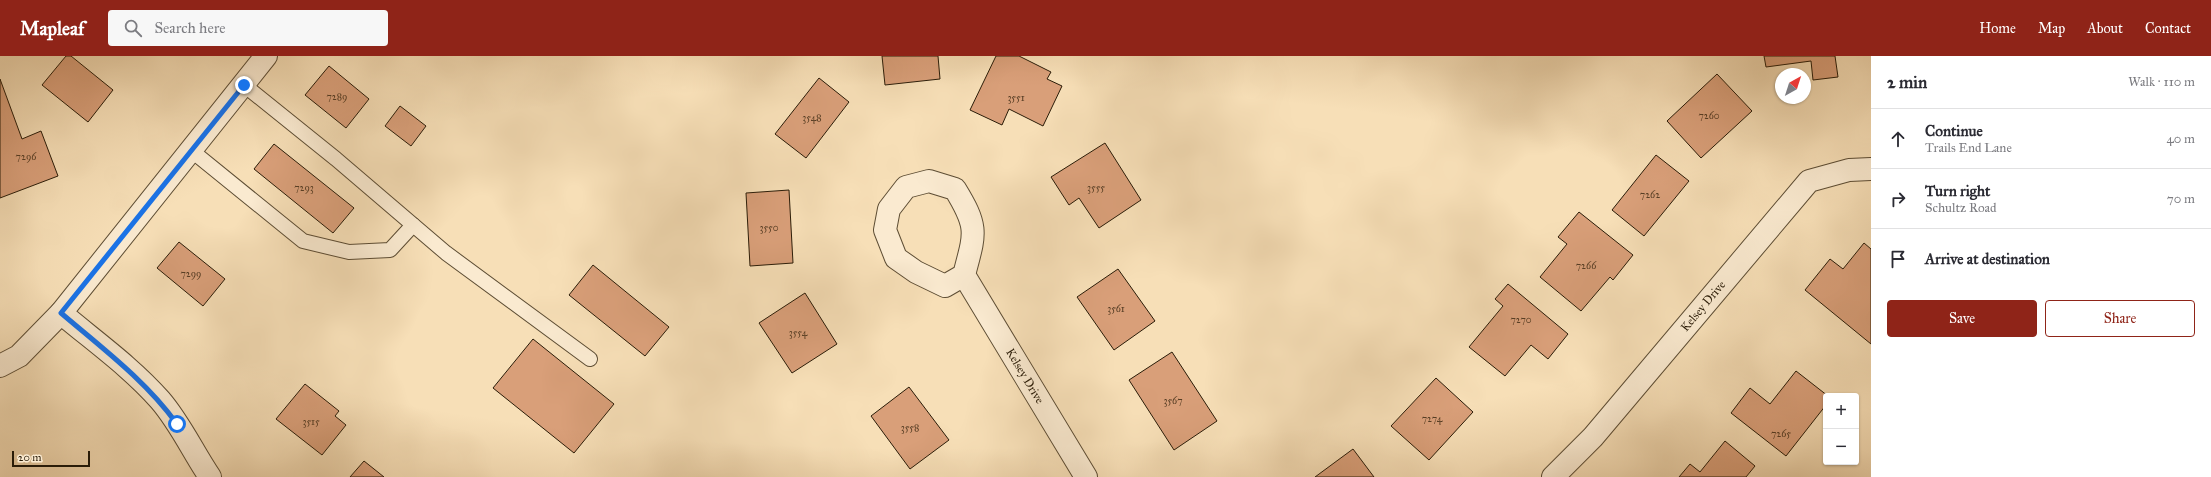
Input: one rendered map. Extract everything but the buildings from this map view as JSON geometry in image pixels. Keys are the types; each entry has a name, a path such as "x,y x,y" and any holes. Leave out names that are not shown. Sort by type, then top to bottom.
{"street":[{"path":"0,366 19,356 61,313 192,151 266,56"},
{"name":"Kelsey Drive","path":"1553,477 1598,430 1809,181 1849,170 1871,169"},
{"path":"928,181 955,189 970,212 974,231 964,275 945,286 916,272 896,258 885,230 889,209 906,187 928,181"},
{"name":"Kelsey Drive","path":"964,275 1086,477"},
{"path":"61,313 135,375 160,401 177,424 210,477"}],"lane":[{"path":"244,85 336,159 446,253 590,359"},
{"path":"192,151 303,241 349,252 390,250 413,225"}],"route":[{"path":"177,424 160,401 135,375 61,313 244,85"}]}
